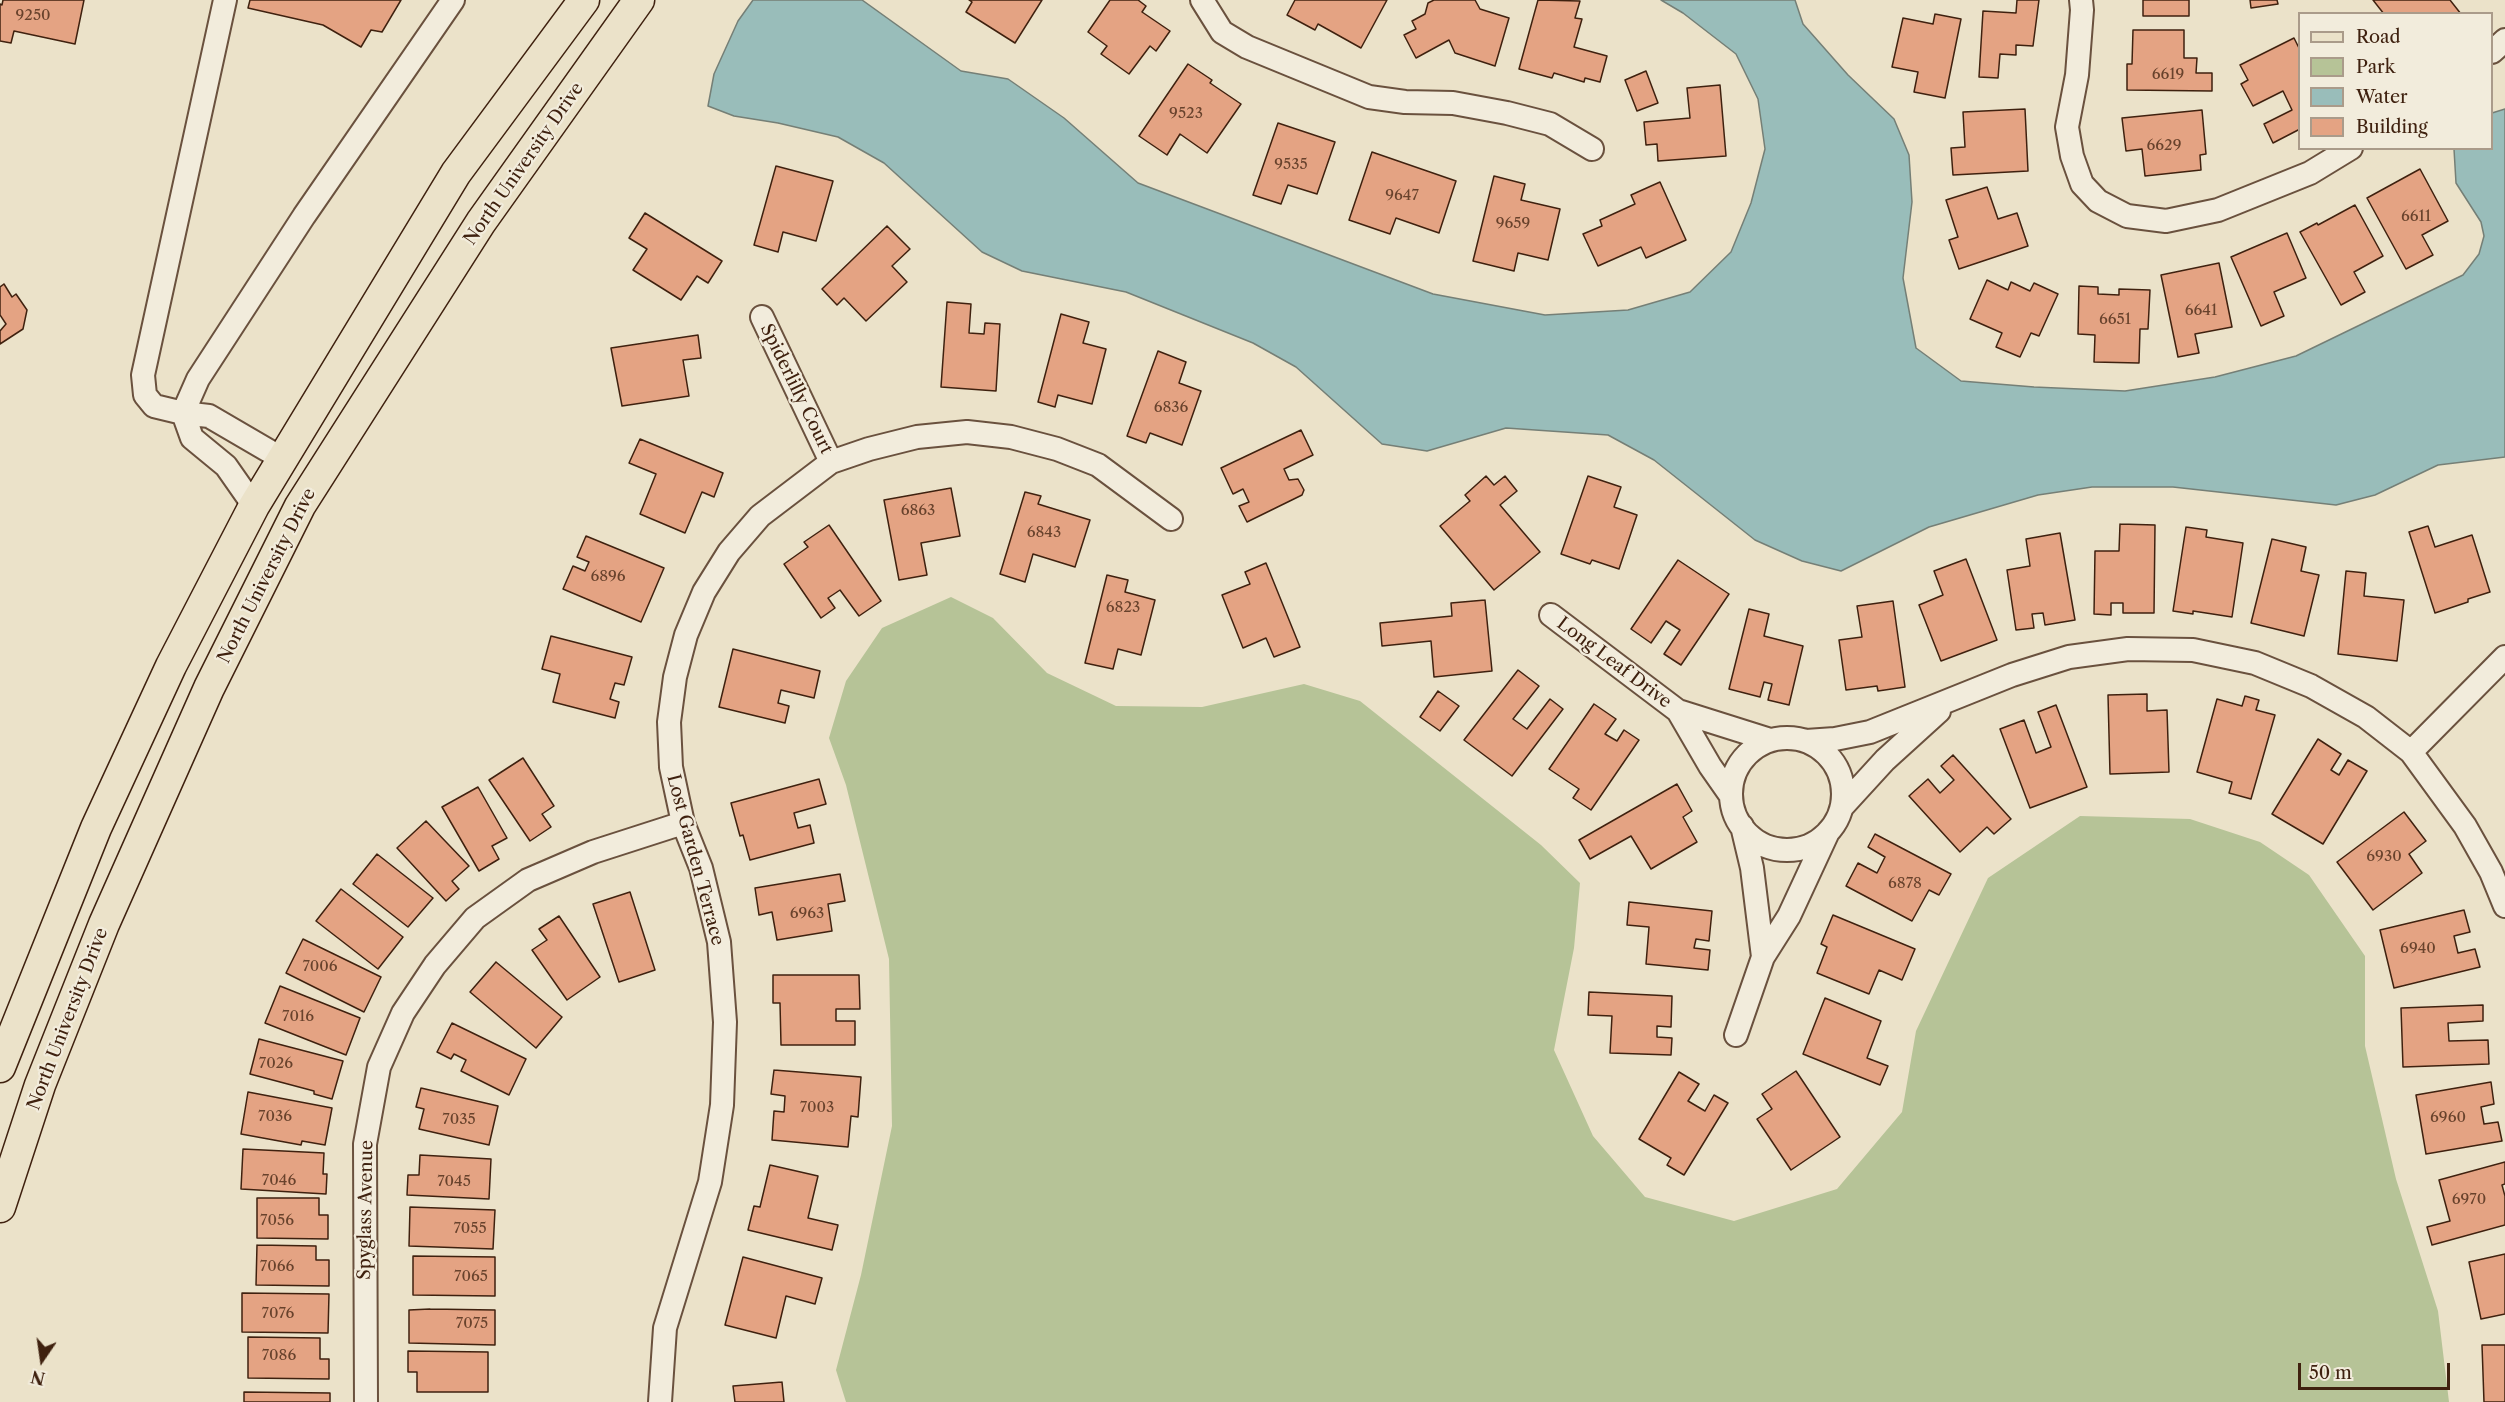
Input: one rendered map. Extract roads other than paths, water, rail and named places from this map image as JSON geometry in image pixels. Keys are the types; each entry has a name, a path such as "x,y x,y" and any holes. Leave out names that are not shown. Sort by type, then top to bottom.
{"main road":[{"path":"0,1067 96,828 171,666 254,506 281,458 456,173 584,0"},
{"name":"North University Drive","path":"0,1207 40,1085 104,924 209,688 306,496 481,222 639,0"},
{"path":"171,666 209,688"}],"street":[{"path":"225,0 143,375 146,395 154,406 209,416 281,458"},
{"path":"254,506 226,466 192,438 183,413 198,379 298,226 453,0"},
{"path":"1202,0 1222,32 1246,47 1369,97 1405,102 1453,103 1507,112 1550,124 1592,149"},
{"path":"2081,0 2077,75 2067,127 2072,156 2082,184 2098,201 2127,216 2166,221 2176,219 2218,210 2300,178 2348,150"},
{"path":"2493,51 2505,40"},
{"name":"Spiderlilly Court","path":"762,317 831,462"},
{"name":"Lost Garden Terrace","path":"663,1397 665,1328 710,1182 722,1105 725,1022 719,942 701,868 683,823 670,767 669,722 675,677 686,635 704,592 729,552 760,516 831,462 917,437 967,432 1011,437 1057,449 1098,465 1171,519"},
{"name":"Long Leaf Drive","path":"1551,615 1678,711 1770,740"},
{"path":"1763,957 1752,868 1742,826 1731,796 1734,778 1741,762 1754,749 1770,740 1835,739 1870,732 2012,675 2069,657 2128,649 2193,650 2255,663 2312,686 2366,717 2411,752 2465,826 2491,872 2505,906"},
{"path":"2411,752 2505,657"},
{"path":"1842,807 1885,760 1949,702"},
{"name":"Long Leaf Drive","path":"1678,711 1710,766 1731,796"},
{"path":"1736,1035 1763,957 1789,916 1842,807 1844,791 1840,775 1832,760 1820,749 1806,741"},
{"name":"Spyglass Avenue","path":"366,1402 365,1144 379,1067 403,1013 435,965 475,918 528,880 593,852 683,823"},
{"path":"1742,826 1754,838 1768,846 1784,849 1800,848 1815,842 1828,832"}],"water":[{"path":"753,0 862,0 961,71 1008,79 1064,118 1138,183 1433,294 1545,315 1628,310 1690,292 1731,252 1751,203 1765,149 1758,99 1736,54 1683,13 1661,0 1795,0 1803,24 1848,75 1894,119 1909,155 1912,202 1903,278 1916,348 1961,381 2034,387 2125,391 2215,377 2296,356 2463,275 2479,254 2484,236 2481,222 2456,183 2454,150 2493,150 2493,113 2505,109 2505,457 2438,465 2375,495 2336,505 2173,487 2092,487 2038,495 1929,527 1841,571 1802,561 1755,540 1654,460 1608,435 1506,428 1427,451 1382,444 1296,367 1253,343 1126,292 1022,271 982,252 884,163 838,137 778,123 734,116 708,106 714,74 738,21"}]}
